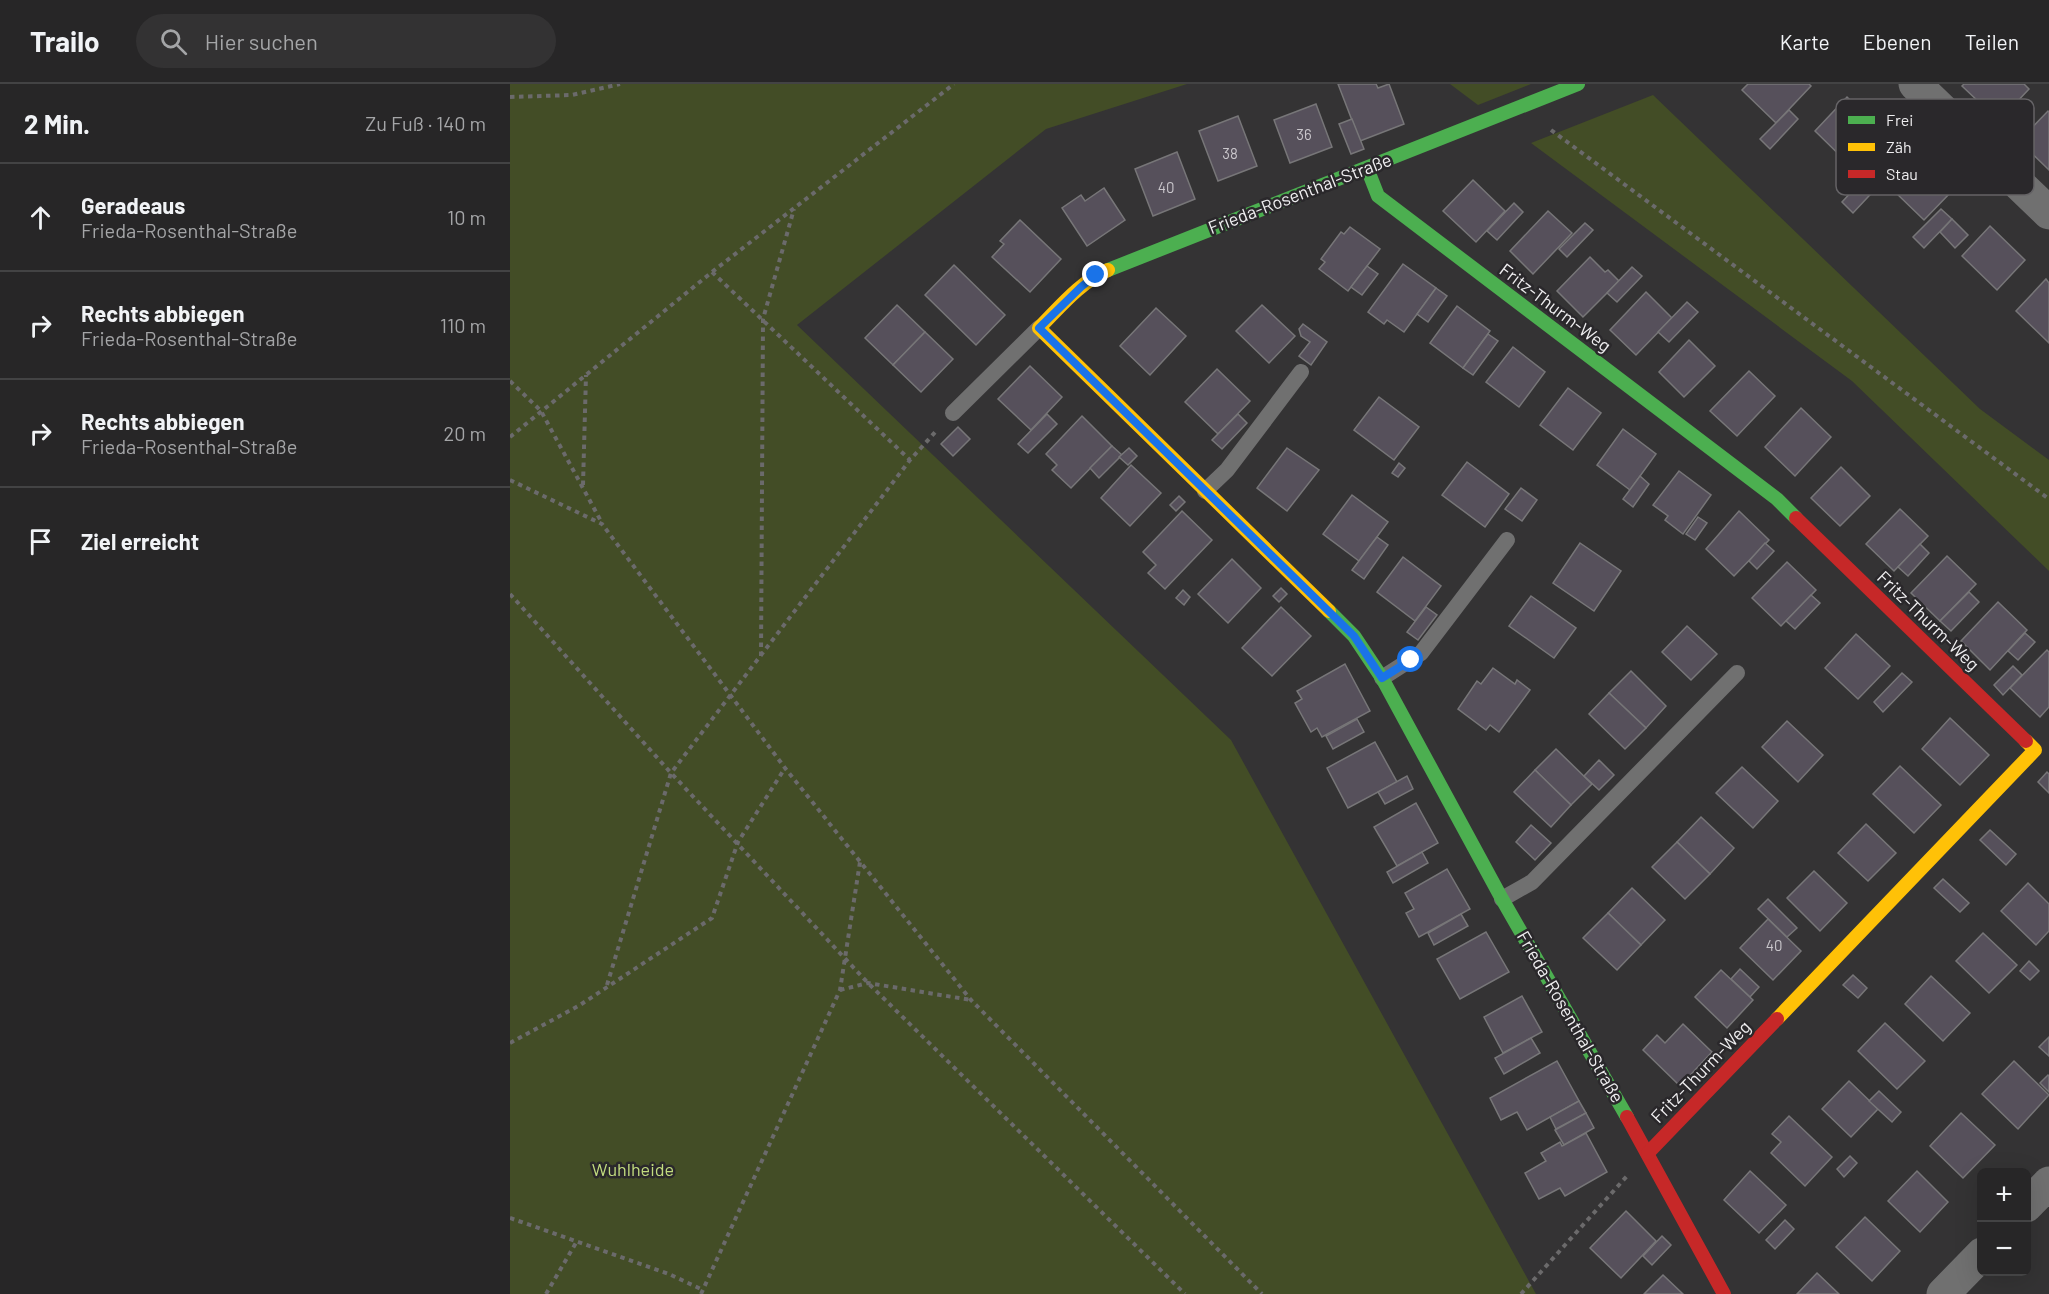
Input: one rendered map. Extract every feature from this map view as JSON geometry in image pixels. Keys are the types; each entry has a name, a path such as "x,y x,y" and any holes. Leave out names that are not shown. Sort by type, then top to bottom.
{"street":[{"name":"Frieda-Rosenthal-Straße","path":"1578,84 1144,254 1096,275 1039,328 1354,636 1382,678 1502,899 1648,1153 1724,1294"},
{"path":"1916,84 1931,99"},
{"name":"Fritz-Thurm-Weg","path":"1366,168 1378,196 1777,499 2035,750 1648,1153"},
{"path":"2030,195 2049,213"},
{"path":"2031,1201 2049,1183"},
{"path":"1943,1294 1977,1259"}],"lane":[{"name":"Frieda-Rosenthal-Straße","path":"953,413 1039,328"},
{"path":"1205,491 1227,470 1301,372"},
{"path":"1382,678 1421,653 1507,540"},
{"path":"1502,899 1532,882 1737,673"}],"path":[{"path":"510,97 572,95 621,84"},
{"path":"510,437 712,272 954,84"},
{"path":"1521,107 2049,499"},
{"path":"761,658 763,319 794,208"},
{"path":"712,272 910,460"},
{"path":"582,487 586,375"},
{"path":"510,381 541,411 602,524 730,697 972,1000 1262,1294"},
{"path":"607,985 671,773 926,442"},
{"path":"510,480 602,524"},
{"path":"510,594 671,773 868,983 1185,1294"},
{"path":"510,1043 580,1005 607,985 712,918 738,843 785,768"},
{"path":"510,1218 669,1274 702,1292 840,990 860,862"},
{"path":"840,990 868,983 972,1000"},
{"path":"1521,1294 1648,1153"},
{"path":"546,1294 577,1241"}],"green space":[{"name":"Wuhlheide","path":"510,84 1187,84 1046,129 797,325 1231,740 1536,1294 510,1294"},
{"path":"1450,84 1531,84 1478,105"},
{"path":"1653,95 1980,409 2049,460 2049,571 1852,381 1531,143"}],"building":[{"path":"1338,84 1376,84 1378,88 1389,84 1404,124 1360,141"},
{"path":"1748,84 1809,84 1811,86 1776,123 1742,90"},
{"path":"1964,84 2024,84 2029,89 2020,99 1976,99 1962,86"},
{"path":"1316,104 1332,147 1290,163 1274,120"},
{"path":"1836,109 1836,152 1815,131"},
{"path":"1789,110 1798,119 1770,149 1760,139"},
{"path":"2049,112 2049,170 2034,156 2034,125"},
{"path":"1238,116 1257,166 1218,181 1199,131"},
{"path":"1352,119 1364,149 1351,154 1339,124"},
{"path":"1177,152 1195,199 1153,216 1135,169"},
{"path":"1473,180 1505,211 1476,242 1443,211"},
{"path":"1104,188 1125,220 1087,246 1062,208 1081,195 1085,201"},
{"path":"1849,195 1870,195 1853,213 1842,202"},
{"path":"1898,195 1948,195 1924,220"},
{"path":"1514,203 1523,212 1497,240 1487,231"},
{"path":"1941,209 1952,219 1924,248 1913,237"},
{"path":"1548,211 1572,233 1533,274 1510,251"},
{"path":"1952,219 1968,235 1955,248 1940,232"},
{"path":"1020,220 1061,259 1030,292 992,257 1004,244 1000,241"},
{"path":"1585,223 1593,230 1567,257 1559,249"},
{"path":"1990,226 2025,260 1997,290 1962,256"},
{"path":"1350,227 1380,249 1348,291 1319,269 1325,262 1321,259 1341,232 1344,234"},
{"path":"1590,257 1605,272 1608,270 1619,281 1583,317 1557,291"},
{"path":"1403,264 1436,288 1404,332 1387,320 1384,324 1368,312"},
{"path":"954,265 1005,315 976,345 925,295"},
{"path":"1367,266 1378,274 1362,295 1351,287"},
{"path":"1632,267 1642,276 1617,302 1607,293"},
{"path":"2046,279 2049,283 2049,343 2016,311"},
{"path":"1436,288 1447,296 1428,322 1417,314"},
{"path":"1646,292 1672,318 1636,355 1610,330"},
{"path":"1687,302 1698,312 1669,342 1658,332"},
{"path":"897,305 925,332 893,365 865,338"},
{"path":"1262,305 1295,336 1269,363 1236,331"},
{"path":"1457,306 1490,331 1463,368 1430,343"},
{"path":"1156,308 1186,336 1150,375 1120,346"},
{"path":"1303,324 1327,342 1311,365 1299,356 1310,342 1301,336 1299,329"},
{"path":"925,332 953,359 921,392 893,365"},
{"path":"1488,334 1498,341 1473,375 1463,368"},
{"path":"1689,340 1715,366 1684,397 1659,372"},
{"path":"1513,347 1545,372 1519,407 1486,382"},
{"path":"1030,366 1062,397 1031,430 998,399"},
{"path":"1217,369 1250,401 1218,434 1185,402"},
{"path":"1749,371 1775,396 1737,436 1710,411"},
{"path":"1568,388 1601,413 1573,450 1540,425"},
{"path":"1379,397 1419,427 1394,460 1354,430"},
{"path":"1801,408 1831,437 1795,476 1765,447"},
{"path":"1047,414 1057,424 1028,453 1018,444"},
{"path":"1238,414 1247,423 1222,449 1212,440"},
{"path":"1082,416 1112,446 1071,488 1052,470 1057,465 1046,454"},
{"path":"958,427 970,439 953,456 941,444"},
{"path":"1623,429 1656,454 1630,490 1597,465"},
{"path":"1112,446 1122,455 1099,478 1090,468"},
{"path":"1129,448 1137,456 1128,465 1119,457"},
{"path":"1287,448 1319,470 1287,511 1257,488"},
{"path":"1467,462 1509,494 1485,527 1442,495"},
{"path":"1399,463 1405,468 1398,477 1392,473"},
{"path":"1131,465 1161,493 1130,526 1101,498"},
{"path":"1841,467 1870,496 1840,526 1811,498"},
{"path":"1679,471 1711,495 1683,534 1665,520 1668,516 1653,505"},
{"path":"1640,476 1649,484 1633,507 1623,499"},
{"path":"1521,488 1537,500 1522,521 1505,509"},
{"path":"1352,495 1388,522 1359,561 1323,534"},
{"path":"1179,496 1185,502 1176,511 1170,505"},
{"path":"1900,509 1928,536 1894,571 1866,544"},
{"path":"1182,511 1212,540 1165,589 1148,573 1156,565 1143,552"},
{"path":"1739,511 1769,540 1734,576 1706,549"},
{"path":"1698,517 1707,523 1695,540 1686,534"},
{"path":"1377,537 1388,545 1364,579 1352,570"},
{"path":"1580,543 1621,571 1594,611 1553,583"},
{"path":"1765,543 1774,551 1757,569 1749,561"},
{"path":"1920,544 1929,553 1908,576 1898,567"},
{"path":"1947,556 1976,584 1940,621 1911,593"},
{"path":"1403,557 1441,586 1415,621 1377,592"},
{"path":"1232,559 1261,588 1228,623 1198,594"},
{"path":"1787,562 1816,590 1781,626 1752,598"},
{"path":"1281,588 1287,594 1279,602 1273,596"},
{"path":"1183,590 1190,597 1184,605 1176,598"},
{"path":"1969,592 1979,602 1951,631 1940,621"},
{"path":"1811,595 1820,603 1795,629 1786,621"},
{"path":"1531,596 1576,628 1554,658 1509,626"},
{"path":"1998,602 2027,630 1990,670 1961,641"},
{"path":"1281,607 1311,636 1272,676 1242,648"},
{"path":"1426,607 1437,615 1418,640 1407,632"},
{"path":"1687,626 1717,654 1691,680 1662,652"},
{"path":"2025,633 2035,642 2018,660 2008,651"},
{"path":"1856,634 1890,666 1858,699 1825,668"},
{"path":"2047,650 2049,652 2049,707 2040,717 2010,688"},
{"path":"1345,664 1370,711 1322,737 1317,728 1311,732 1295,703 1302,699 1297,691"},
{"path":"2013,666 2022,675 2003,695 1994,685"},
{"path":"1493,668 1515,684 1517,680 1530,690 1499,732 1490,725 1486,730 1458,709 1477,681 1481,684"},
{"path":"1631,671 1666,706 1646,728 1609,693"},
{"path":"1902,673 1912,682 1883,712 1874,702"},
{"path":"1609,693 1646,728 1625,749 1589,714"},
{"path":"1950,718 1989,755 1960,785 1922,749"},
{"path":"1357,719 1364,732 1333,749 1326,736"},
{"path":"1787,721 1823,755 1798,782 1762,747"},
{"path":"1375,742 1397,782 1348,808 1327,768"},
{"path":"1556,749 1592,784 1571,805 1535,770"},
{"path":"1599,760 1614,775 1599,790 1584,776"},
{"path":"1900,766 1941,805 1914,833 1873,794"},
{"path":"1742,767 1778,801 1753,828 1716,793"},
{"path":"1535,770 1571,805 1551,827 1514,792"},
{"path":"2047,772 2049,774 2049,793 2038,782"},
{"path":"1407,776 1413,789 1385,804 1378,792"},
{"path":"1416,803 1438,843 1397,866 1374,827"},
{"path":"1701,817 1734,848 1710,874 1677,842"},
{"path":"1866,824 1896,853 1868,881 1838,853"},
{"path":"1531,825 1551,843 1535,860 1516,842"},
{"path":"1990,830 2016,854 2006,865 1980,840"},
{"path":"1677,842 1710,874 1685,899 1652,867"},
{"path":"1422,852 1428,863 1393,883 1387,872"},
{"path":"1447,869 1470,909 1419,937 1406,913 1414,909 1405,893"},
{"path":"1814,871 1847,903 1820,931 1787,898"},
{"path":"1943,879 1969,903 1960,912 1934,888"},
{"path":"2028,883 2049,904 2049,931 2036,945 2001,911"},
{"path":"1632,888 1665,920 1641,945 1608,913"},
{"path":"1768,899 1797,928 1787,937 1758,909"},
{"path":"1608,913 1641,945 1617,970 1583,938"},
{"path":"1461,914 1468,926 1434,945 1428,933"},
{"path":"1768,919 1801,951 1773,980 1740,948"},
{"path":"1486,932 1509,972 1460,999 1437,959"},
{"path":"1983,933 2017,965 1989,993 1956,961"},
{"path":"2029,961 2039,971 2030,980 2020,971"},
{"path":"1740,969 1759,987 1750,997 1731,979"},
{"path":"1721,970 1753,1000 1727,1028 1695,997"},
{"path":"1853,975 1867,988 1858,998 1843,985"},
{"path":"1931,976 1970,1013 1943,1041 1905,1004"},
{"path":"1522,996 1542,1032 1503,1053 1484,1017"},
{"path":"1885,1023 1925,1061 1897,1089 1858,1051"},
{"path":"1683,1024 1712,1052 1680,1086 1643,1050 1657,1035 1665,1043"},
{"path":"2049,1037 2049,1056 2039,1047"},
{"path":"1531,1038 1540,1053 1504,1074 1495,1058"},
{"path":"1557,1061 1579,1101 1527,1130 1517,1112 1501,1120 1490,1098"},
{"path":"2014,1061 2049,1095 2018,1129 1982,1094"},
{"path":"2049,1076 2049,1092 2040,1083"},
{"path":"1849,1081 1878,1109 1851,1137 1822,1109"},
{"path":"1879,1091 1901,1112 1892,1122 1869,1101"},
{"path":"1579,1101 1586,1113 1556,1129 1550,1117"},
{"path":"1586,1113 1594,1128 1564,1145 1555,1130"},
{"path":"1961,1113 1995,1145 1963,1178 1930,1146"},
{"path":"1789,1116 1832,1157 1805,1186 1771,1153 1781,1142 1772,1134"},
{"path":"1586,1133 1607,1172 1565,1196 1560,1188 1539,1199 1525,1173 1546,1161 1541,1153 1560,1142 1562,1146"},
{"path":"1850,1156 1857,1163 1844,1177 1837,1169"},
{"path":"1750,1171 1786,1205 1759,1233 1724,1200"},
{"path":"1917,1171 1948,1202 1920,1232 1888,1201"},
{"path":"1626,1211 1656,1241 1621,1278 1590,1248"},
{"path":"1865,1217 1900,1251 1872,1281 1836,1247"},
{"path":"1785,1220 1794,1229 1775,1249 1766,1240"},
{"path":"1662,1236 1671,1245 1652,1265 1643,1256"},
{"path":"1817,1273 1839,1294 1797,1294"},
{"path":"1663,1275 1683,1294 1644,1294"}],"traffic: fast":[{"path":"1108,270 1578,84"},
{"path":"1367,168 1378,196 1777,499 1796,518"},
{"path":"1329,611 1354,636 1382,678 1502,899 1627,1117"}],"traffic: slow":[{"path":"1108,270 1079,288 1039,328 1329,611"},
{"path":"1777,1019 2035,750 2026,741"}],"traffic: jam":[{"path":"1796,518 2026,741"},
{"path":"1648,1153 1777,1019"},
{"path":"1627,1117 1724,1294"}],"route":[{"path":"1096,275 1039,328 1354,636 1382,678 1411,660"}]}
